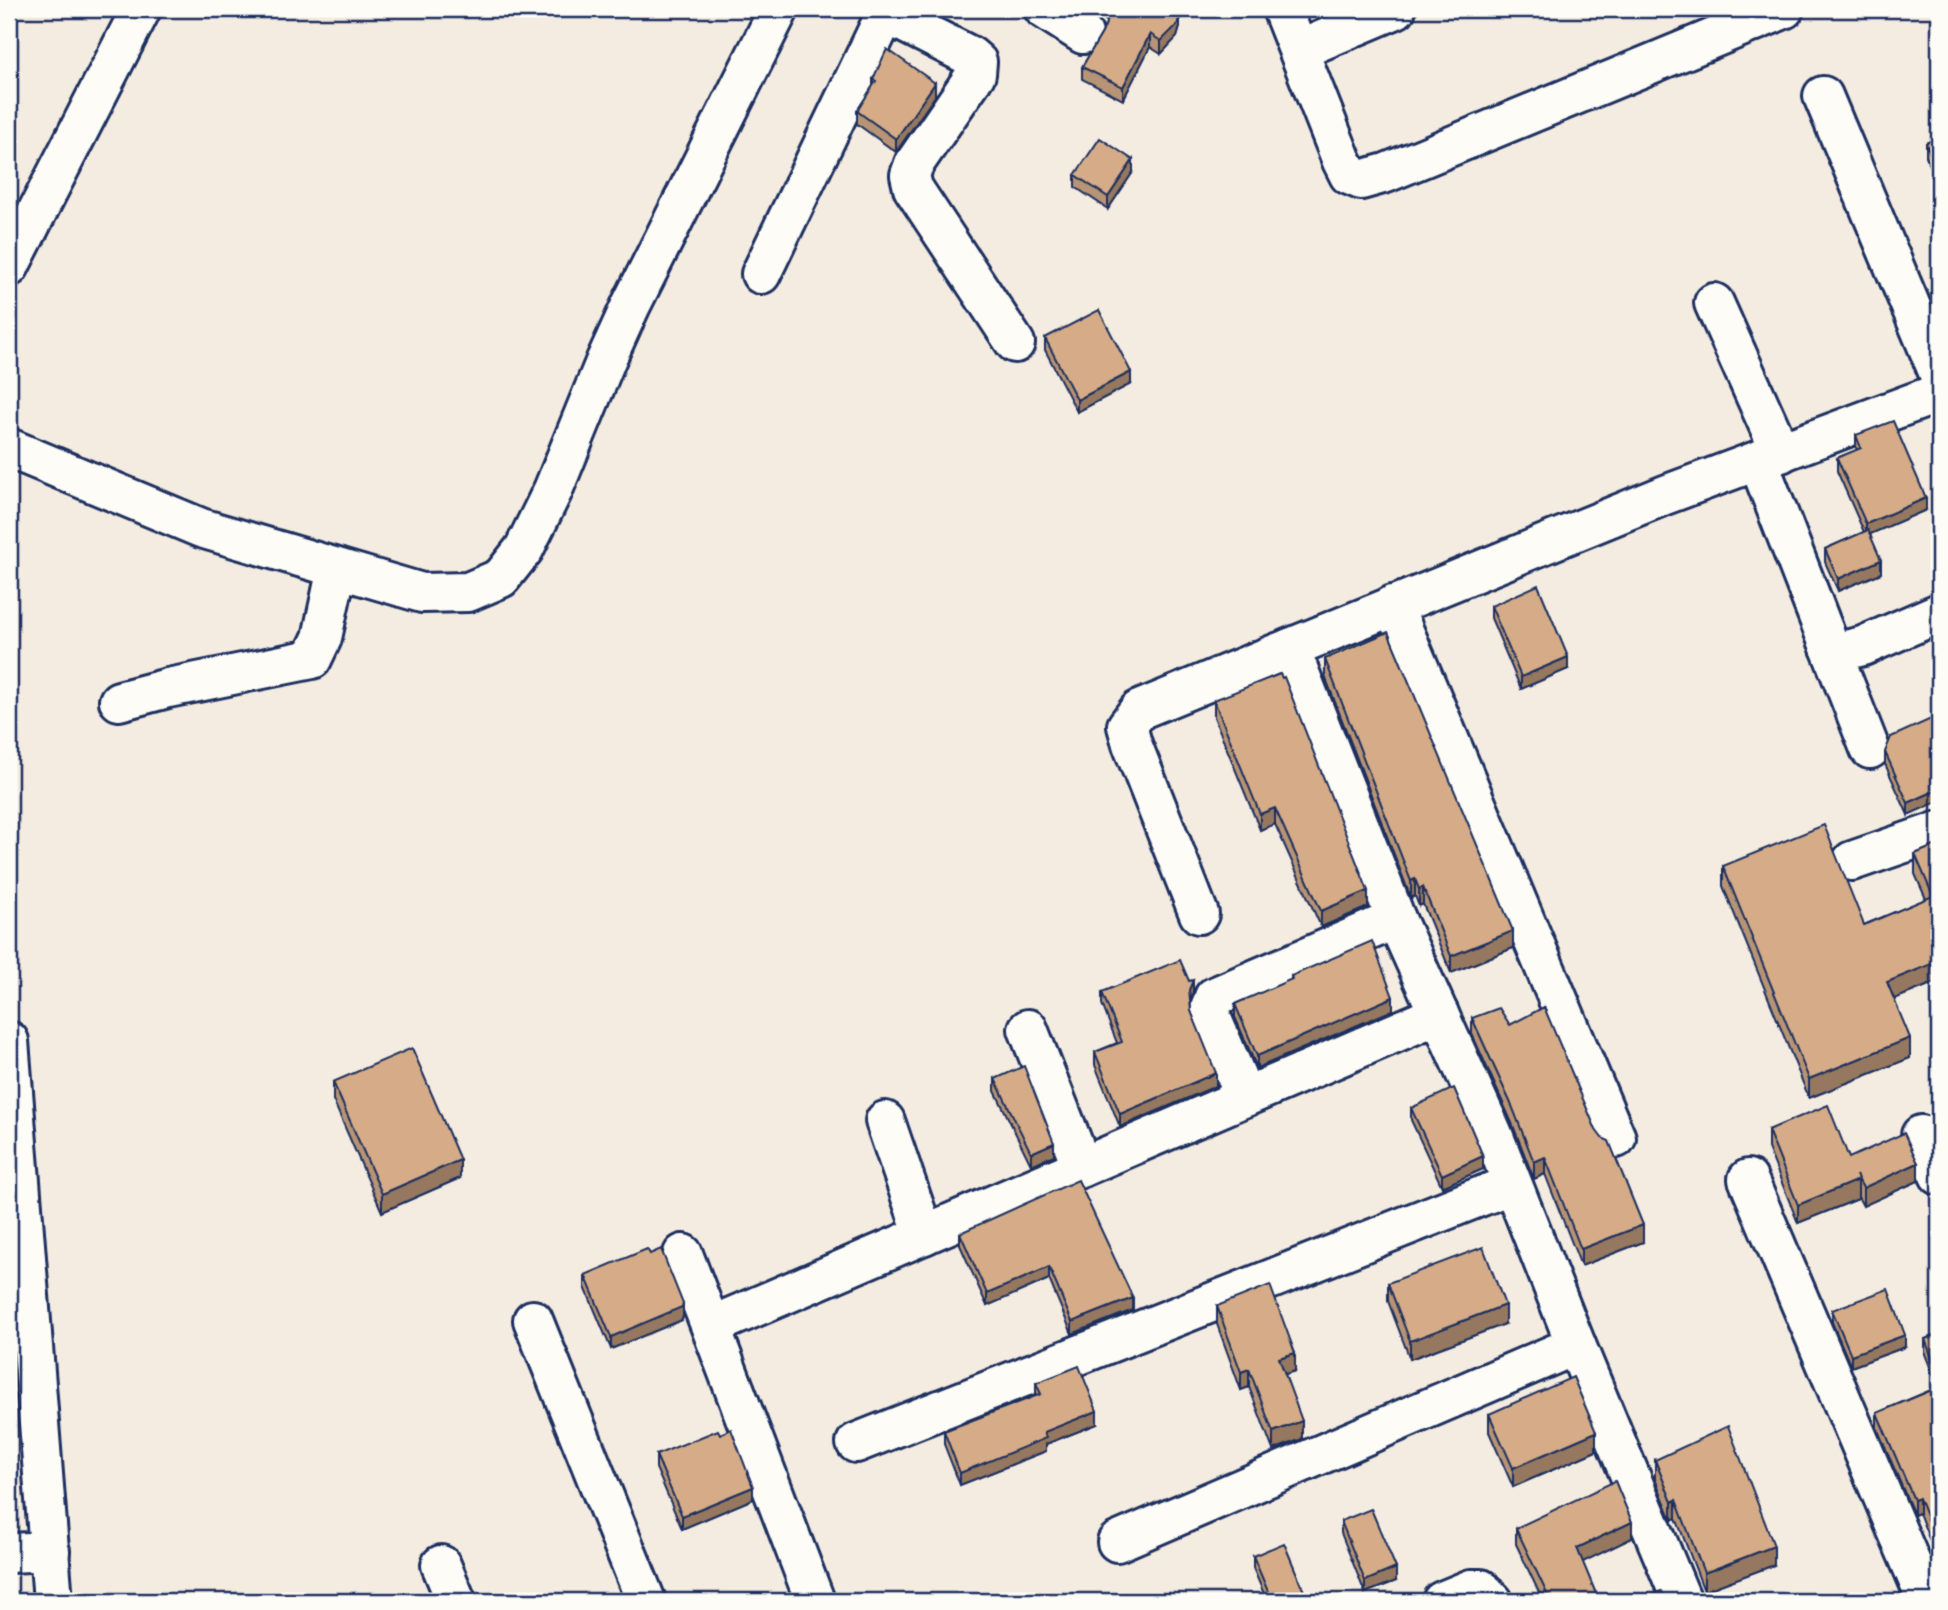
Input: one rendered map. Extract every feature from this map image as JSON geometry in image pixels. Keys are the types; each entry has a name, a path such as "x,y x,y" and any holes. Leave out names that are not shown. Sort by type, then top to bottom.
{"street":[{"path":"9,267 141,9"},
{"path":"9,448 201,528 422,593 468,592 501,578 524,549 554,490 631,305 779,9"},
{"path":"1044,9 1083,34"},
{"path":"1282,9 1349,175 1361,180 1386,173 1784,9"},
{"path":"1298,50 1396,9"},
{"path":"761,274 887,11 977,62 976,74 914,164 910,175 913,188 1015,343"},
{"path":"1823,96 1939,374"},
{"path":"1714,303 1769,457 1829,647 1870,749"},
{"path":"1199,914 1132,744 1127,726 1139,710 1665,495 1939,393"},
{"path":"119,701 168,688 312,659 322,638 337,568"},
{"path":"1393,605 1616,1138"},
{"path":"1829,647 1842,651 1863,646 1939,613"},
{"path":"1290,648 1396,919 1492,1132 1576,1345 1682,1601"},
{"path":"1852,861 1939,831"},
{"path":"1245,1097 1212,1019 1210,1009 1214,997 1396,919"},
{"path":"712,1326 1439,1014"},
{"path":"1028,1029 1082,1167"},
{"path":"9,1041 53,1601"},
{"path":"885,1121 924,1235"},
{"path":"1922,1135 1939,1175"},
{"path":"1748,1179 1927,1601"},
{"path":"856,1443 1513,1184"},
{"path":"683,1254 815,1601"},
{"path":"533,1320 646,1601"},
{"path":"1117,1542 1576,1345"},
{"path":"9,1553 50,1551"},
{"path":"441,1565 456,1601"},
{"path":"1442,1601 1471,1589 1481,1589 1493,1601"}],"building":[{"path":"1107,9 1178,9 1180,15 1177,25 1161,41 1150,34 1123,87 1082,67 1102,33 1111,11"},
{"path":"887,49 935,83 896,139 857,111 876,81 873,79"},
{"path":"1939,137 1939,173 1938,173 1926,143"},
{"path":"1100,138 1133,160 1108,197 1075,175"},
{"path":"1099,310 1131,372 1077,400 1045,338"},
{"path":"1893,421 1926,498 1866,524 1837,458 1861,448 1856,435"},
{"path":"1868,530 1881,560 1838,579 1825,549"},
{"path":"1538,585 1568,657 1521,677 1491,606"},
{"path":"1388,632 1513,931 1451,956 1423,887 1419,889 1415,879 1411,881 1325,659"},
{"path":"1280,674 1284,677 1368,891 1321,911 1275,808 1260,814 1214,700"},
{"path":"1939,718 1939,789 1908,803 1885,752 1891,737"},
{"path":"1824,825 1864,925 1933,896 1915,854 1939,844 1939,961 1887,982 1910,1038 1809,1079 1723,866"},
{"path":"1372,941 1393,997 1257,1056 1235,1004"},
{"path":"1180,960 1189,981 1193,980 1189,990 1191,1011 1216,1073 1120,1114 1095,1052 1122,1042 1102,992"},
{"path":"1544,1007 1596,1130 1602,1138 1609,1141 1643,1225 1581,1249 1545,1157 1534,1162 1472,1018 1499,1008 1510,1025"},
{"path":"412,1048 460,1160 382,1194 333,1082"},
{"path":"1024,1066 1054,1143 1031,1153 995,1079"},
{"path":"1454,1088 1483,1156 1442,1175 1411,1108"},
{"path":"1828,1105 1849,1158 1904,1133 1918,1163 1863,1188 1856,1175 1858,1180 1798,1205 1768,1130"},
{"path":"1078,1180 1133,1298 1072,1322 1049,1267 987,1294 960,1233"},
{"path":"1483,1247 1505,1305 1410,1341 1388,1283"},
{"path":"647,1249 650,1254 661,1249 682,1307 611,1337 585,1275"},
{"path":"1270,1285 1295,1353 1279,1358 1302,1421 1273,1432 1249,1369 1241,1372 1217,1306"},
{"path":"1888,1289 1905,1335 1851,1355 1832,1310"},
{"path":"1939,1334 1939,1376 1925,1339"},
{"path":"1079,1366 1097,1411 1044,1432 1046,1438 960,1473 944,1431 1041,1394 1036,1383"},
{"path":"1573,1377 1596,1432 1513,1468 1489,1414"},
{"path":"1939,1387 1939,1549 1919,1498 1914,1500 1877,1413"},
{"path":"1728,1426 1774,1546 1704,1573 1676,1500 1672,1502 1655,1460"},
{"path":"731,1429 753,1487 682,1516 656,1455 718,1430 720,1434"},
{"path":"1615,1481 1632,1522 1577,1548 1599,1601 1542,1601 1549,1598 1516,1528"},
{"path":"1371,1509 1396,1568 1365,1581 1341,1521"},
{"path":"1284,1543 1308,1601 1272,1601 1253,1556"},
{"path":"1661,1591 1668,1601 1636,1601"}]}
